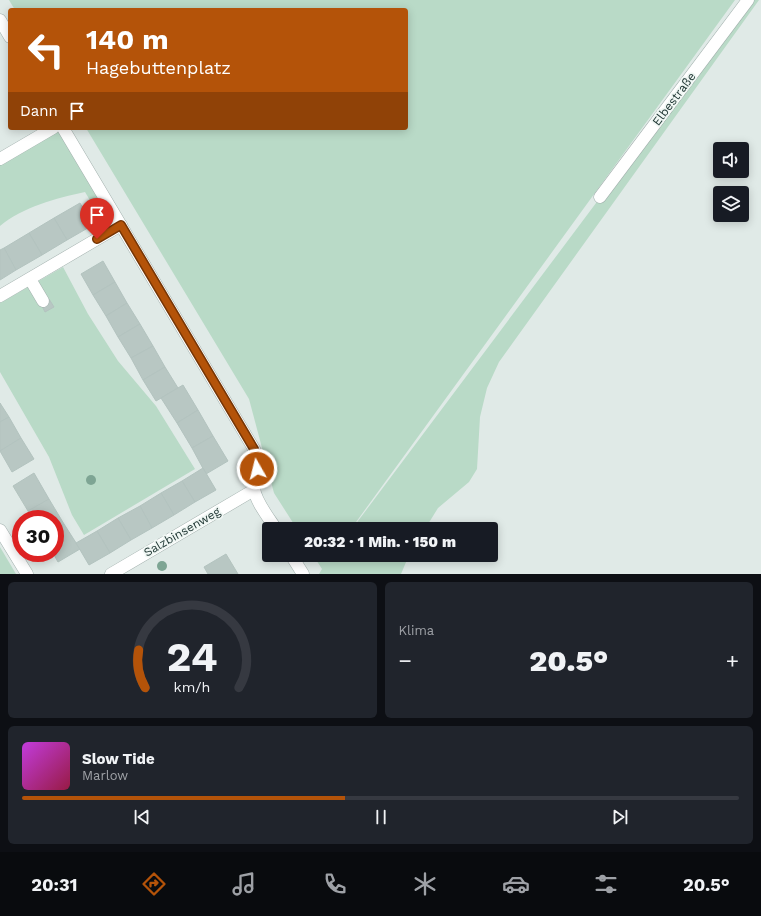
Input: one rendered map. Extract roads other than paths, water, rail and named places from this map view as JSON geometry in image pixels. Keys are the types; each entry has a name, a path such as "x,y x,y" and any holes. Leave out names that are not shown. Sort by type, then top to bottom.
{"street":[{"name":"Elbestraße","path":"600,197 748,0"},
{"path":"0,20 8,34"},
{"path":"0,159 50,130"},
{"path":"64,130 254,449 258,459 253,483 254,490 258,500 272,522"},
{"path":"0,296 121,225"},
{"path":"30,278 42,301"},
{"name":"Salzbinsenweg","path":"111,574 254,490"},
{"path":"0,530 27,574"},
{"path":"296,562 303,574"}]}
